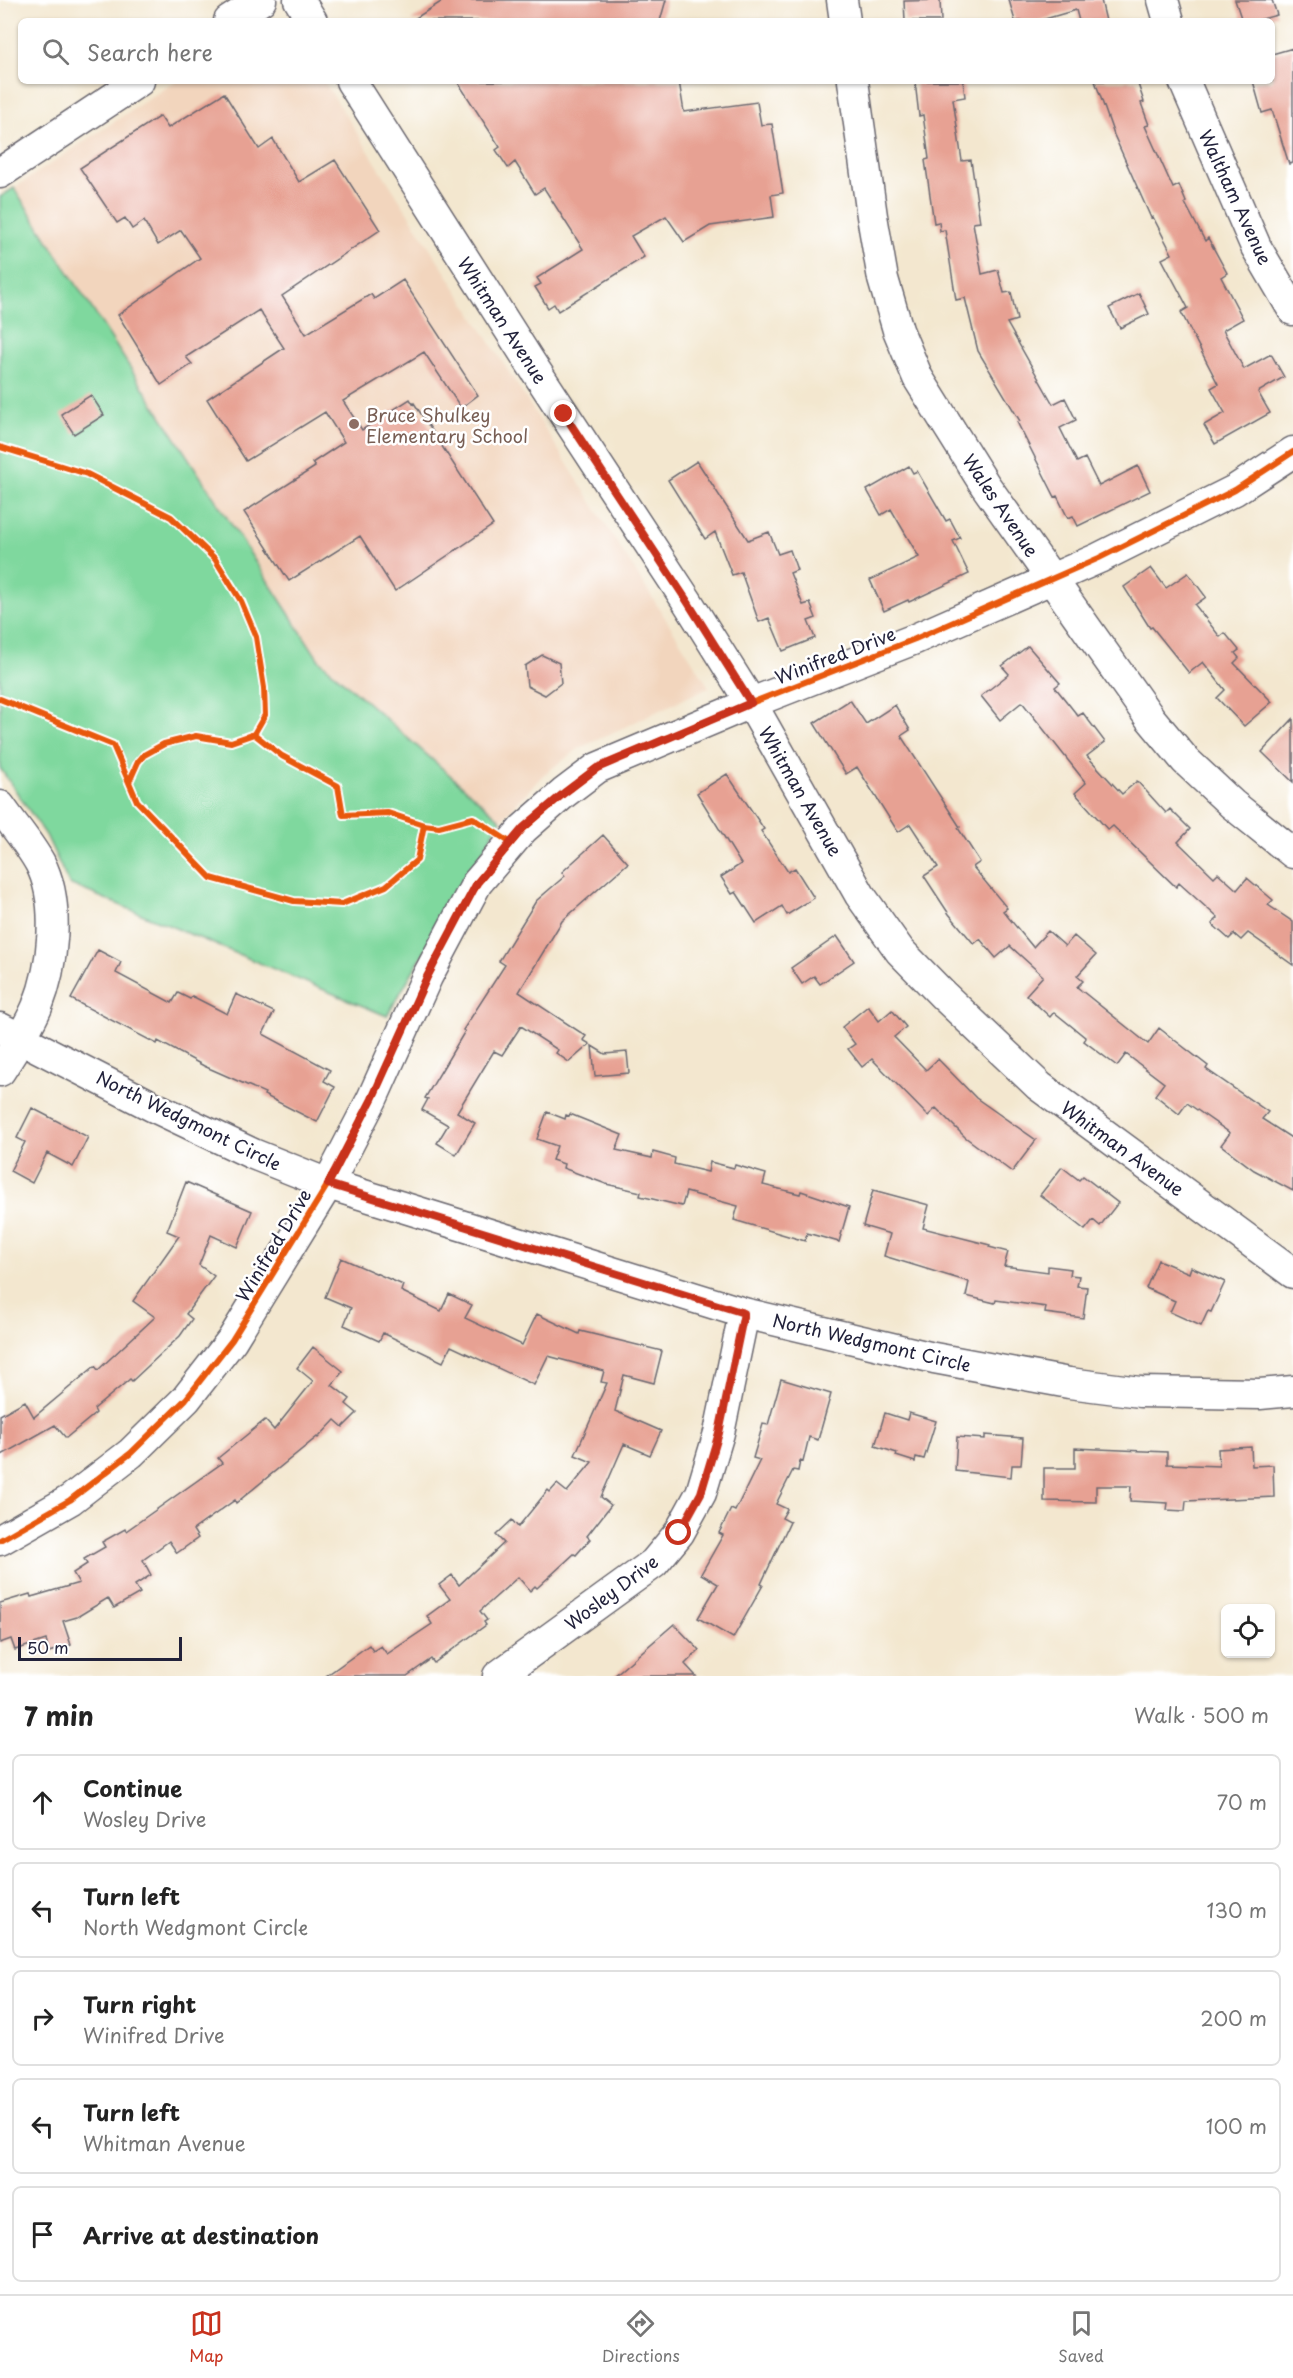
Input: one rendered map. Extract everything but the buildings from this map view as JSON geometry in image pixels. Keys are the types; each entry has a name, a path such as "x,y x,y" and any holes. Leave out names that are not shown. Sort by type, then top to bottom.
{"street":[{"path":"234,18 261,0"},
{"path":"299,0 310,18"},
{"path":"842,0 845,18"},
{"path":"1163,0 1167,18"},
{"path":"0,173 134,84"},
{"name":"Whitman Avenue","path":"353,84 530,362 687,601 751,703 860,895 900,951 1039,1086 1293,1273"},
{"name":"Wales Avenue","path":"853,84 883,279 898,330 918,378 985,484 1150,718 1185,760 1232,804 1293,853"},
{"name":"Waltham Avenue","path":"1185,84 1256,247 1293,310"},
{"name":"Winifred Drive","path":"0,1540 70,1500 131,1452 186,1399 232,1340 328,1184 372,1099 427,977 477,883 523,828 564,793 597,768 751,703 915,639 1099,558 1235,490 1293,452"},
{"path":"0,806 40,864 51,897 53,934 45,982 36,1008 10,1032 0,1071"},
{"name":"North Wedgmont Circle","path":"10,1032 152,1106 233,1144 328,1184 744,1313 934,1358 1069,1383 1140,1392 1260,1394 1293,1391"},
{"name":"Wosley Drive","path":"498,1676 654,1563 679,1533 701,1493 719,1433 744,1313"}],"shaded area":[{"name":"Bruce Shulkey Elementary School","path":"171,84 326,84 709,687 580,748 544,774 501,820 319,660 14,188"}],"green space":[{"path":"14,188 319,660 501,820 387,1016 69,884 46,835 0,768 0,197"}],"cycle path":[{"path":"0,447 87,474 171,517 215,559 241,601 256,637 264,688 265,715 254,734 282,756 338,786 343,815 388,813 424,825"},
{"path":"0,1540 70,1500 131,1453 186,1399 232,1340 328,1184 372,1099 427,977 477,883 523,829 564,793 597,768 751,703 915,639 1099,558 1235,490 1293,452"},
{"path":"0,699 113,745 137,801 211,878 294,901 342,904 386,886 417,860 424,825 439,827 473,818 511,843"},
{"path":"129,782 138,762 144,755 164,744 196,736 231,742 254,734"}],"place":[{"name":"Bruce Shulkey Elementary School","path":"354,424"}],"route":[{"path":"564,414 751,703 597,768 523,828 477,883 427,977 372,1099 328,1184 744,1313 719,1433 701,1493 679,1533"}]}
